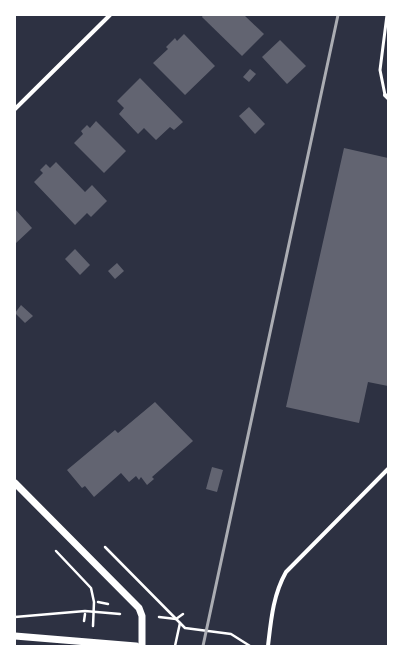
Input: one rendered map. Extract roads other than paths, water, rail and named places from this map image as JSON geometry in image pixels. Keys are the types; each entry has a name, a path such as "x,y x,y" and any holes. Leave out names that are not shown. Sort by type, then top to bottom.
{"street":[{"path":"15,109 110,15"},
{"path":"268,646 271,616 278,585 286,572 388,469"},
{"path":"15,483 139,608 142,616 142,646"},
{"path":"16,637 136,646"}],"lane":[{"path":"386,97 380,70 387,15"}],"railway":[{"path":"203,646 338,15"}]}
